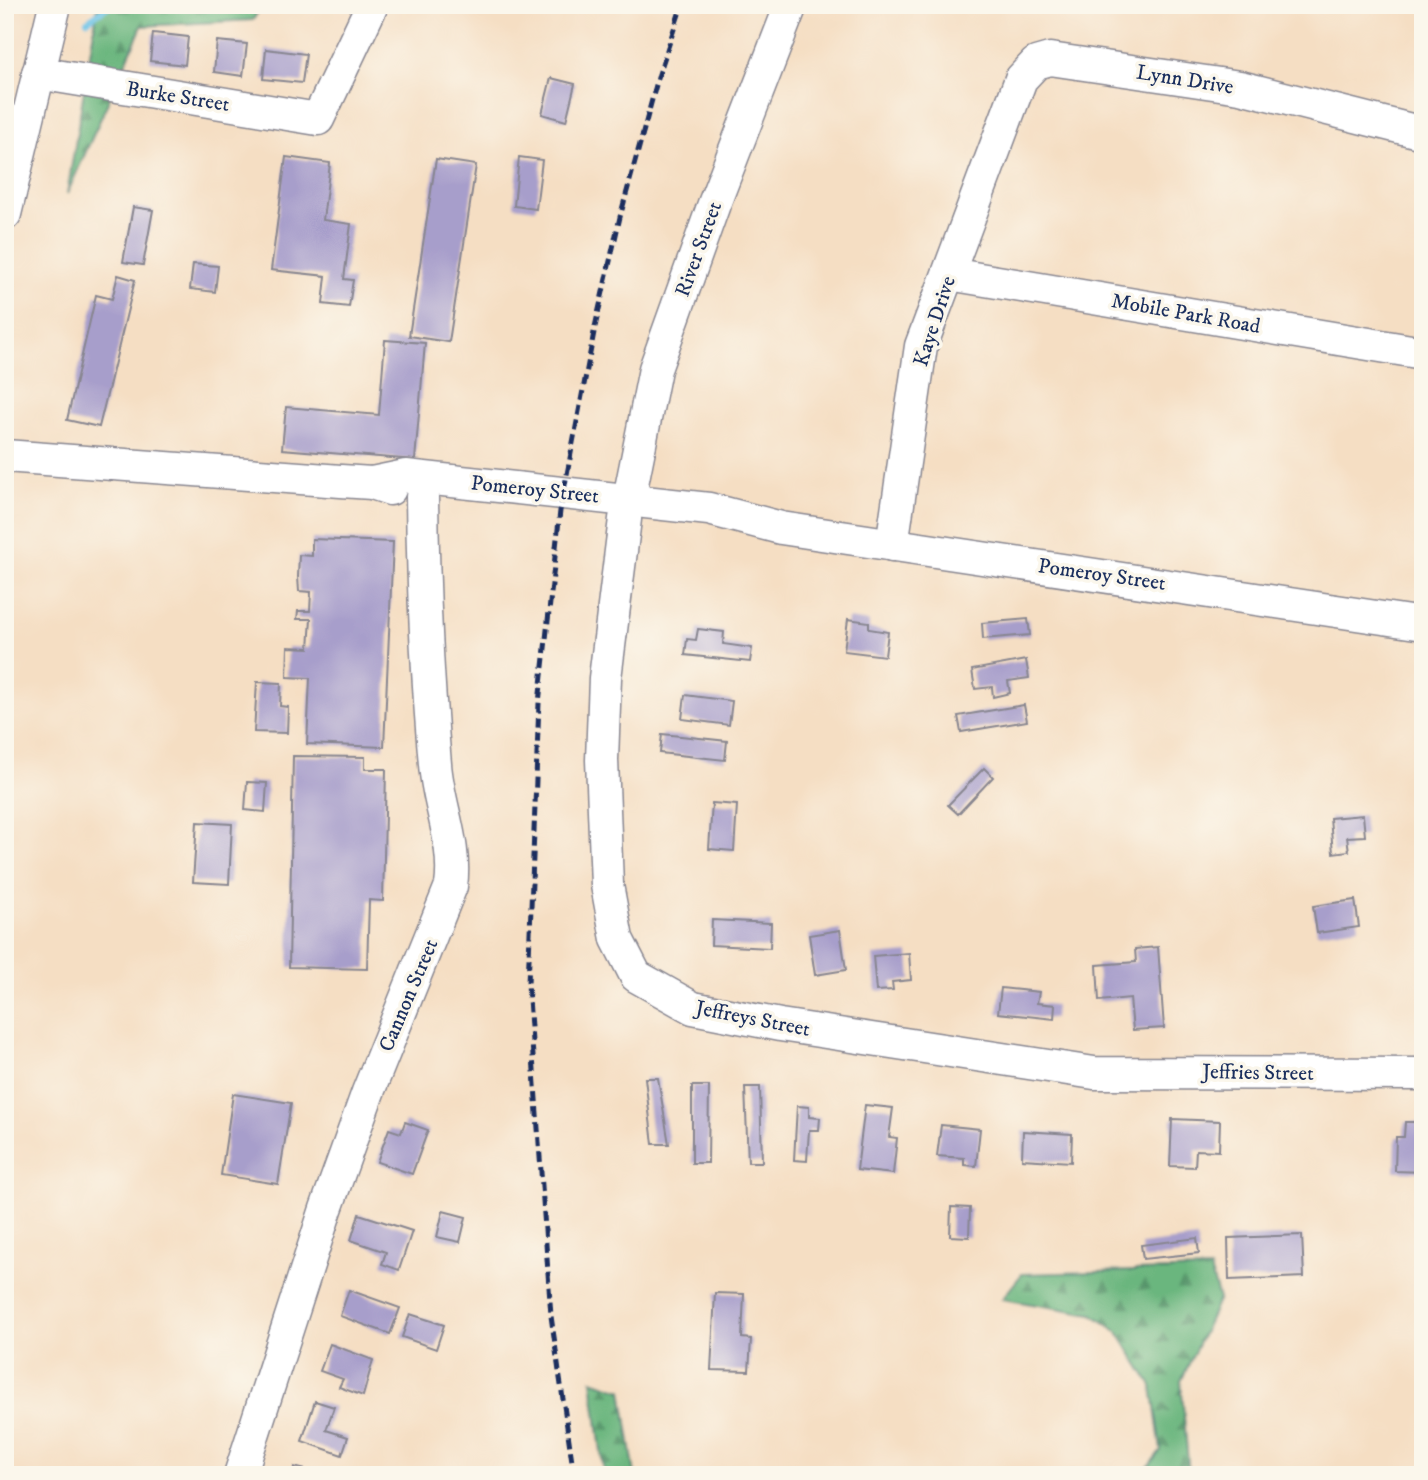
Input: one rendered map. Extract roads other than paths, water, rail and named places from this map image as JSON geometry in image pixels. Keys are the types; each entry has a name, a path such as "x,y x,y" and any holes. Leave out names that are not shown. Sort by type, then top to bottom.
{"street":[{"path":"5,214 55,5"},
{"name":"Burke Street","path":"38,73 318,119 372,5"},
{"name":"River Street","path":"605,678 627,509 655,369 714,204 791,5"},
{"name":"Lynn Drive","path":"996,145 1021,79 1036,63 1051,59 1240,87 1423,133"},
{"name":"Kaye Drive","path":"892,545 921,346 996,145"},
{"name":"Mobile Park Road","path":"949,274 1423,353"},
{"name":"Pomeroy Street","path":"5,456 372,484 422,496 627,509"},
{"name":"Pomeroy Street","path":"372,484 406,476 627,509 707,527 781,528 1065,568 1423,624"},
{"name":"Cannon Street","path":"240,1475 354,1131 451,886 454,867 435,768 423,586 422,496"},
{"name":"Jeffreys Street","path":"605,678 602,761 607,885 617,939 636,976 693,1008 780,1025 1094,1073"},
{"name":"Jeffries Street","path":"1094,1073 1423,1074"}],"waterway":[{"path":"87,21 110,5"}],"railway":[{"path":"574,1475 551,1316 528,984 539,703 560,511 595,327 620,217 659,74 682,5"}]}
